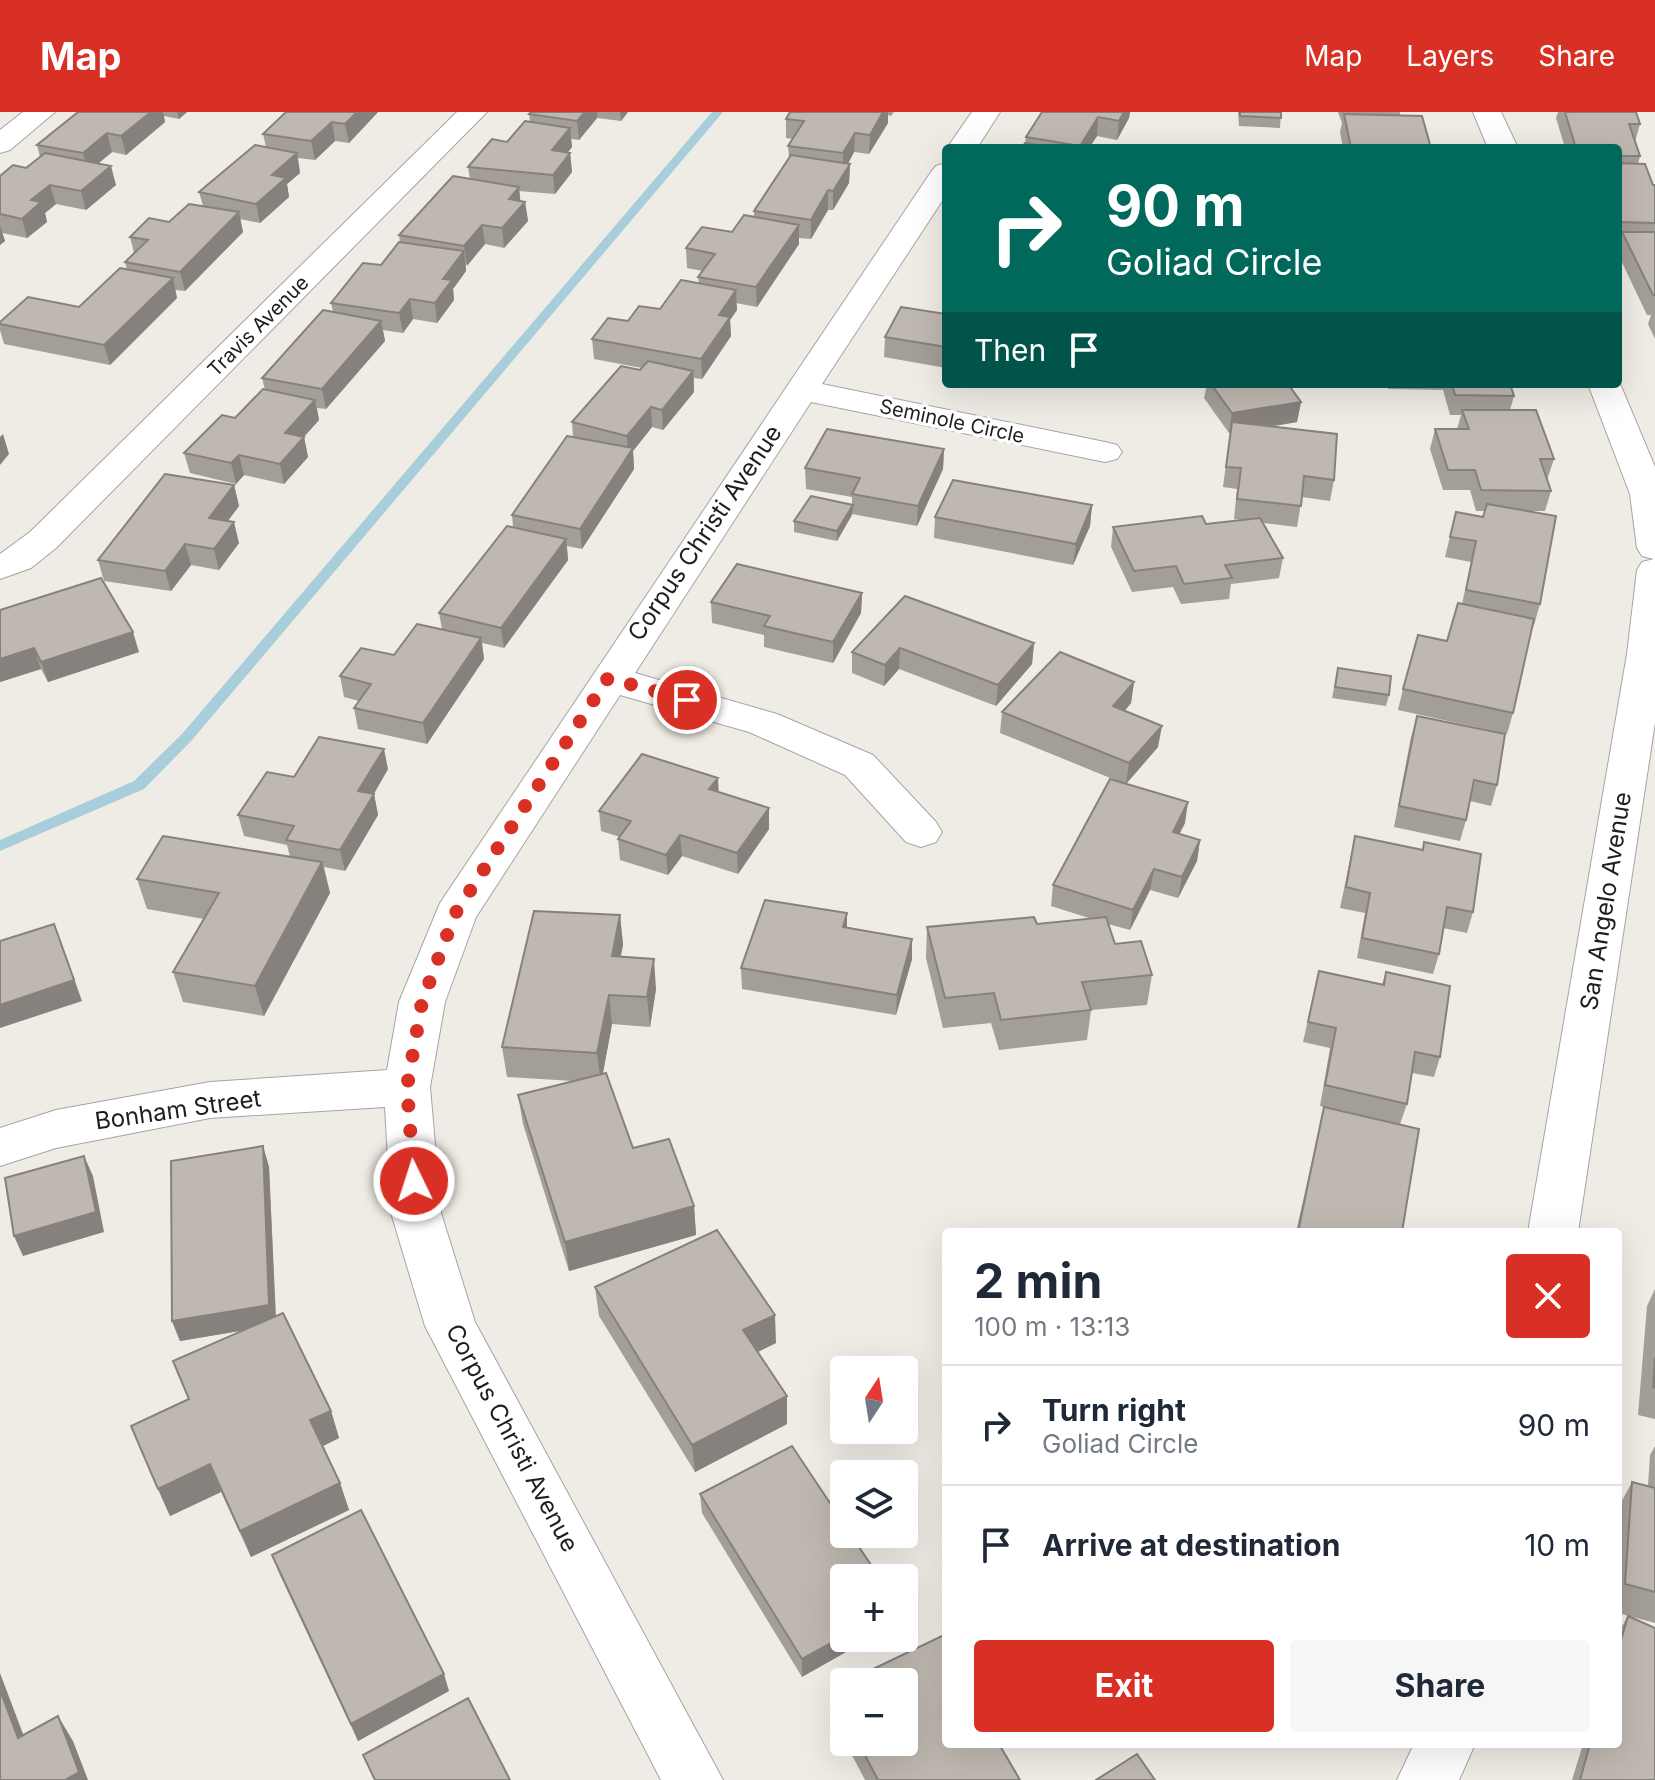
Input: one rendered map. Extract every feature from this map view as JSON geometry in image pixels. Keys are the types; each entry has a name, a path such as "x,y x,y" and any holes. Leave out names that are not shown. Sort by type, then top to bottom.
{"street":[{"path":"0,144 41,112"},
{"name":"Travis Avenue","path":"0,568 18,560 43,540 473,112"},
{"path":"965,144 986,112"},
{"path":"1487,112 1501,144"},
{"name":"Corpus Christi Avenue","path":"693,1780 451,1326 416,1213 407,1087 422,1002 455,914 608,678 942,178"},
{"path":"1607,388 1648,494 1655,548"},
{"name":"Seminole Circle","path":"800,390 1105,452"},
{"name":"San Angelo Avenue","path":"1554,1228 1646,654 1655,570"},
{"path":"608,678 763,723 859,765 921,832"},
{"name":"Bonham Street","path":"0,1147 56,1129 210,1100 407,1087"},
{"path":"1427,1780 1444,1748"}],"building":[{"path":"78,112 151,112 121,136 107,133 83,153 37,145"},
{"path":"286,112 357,112 345,124 332,122 311,141 263,134"},
{"path":"585,112 577,121 529,114"},
{"path":"790,112 883,112 870,135 855,133 843,153 788,146 804,121 786,119"},
{"path":"1042,112 1124,112 1119,121 1098,117 1081,144 1026,137"},
{"path":"1240,112 1281,112 1281,118 1240,116"},
{"path":"1565,112 1636,112 1640,124 1629,124 1640,156 1622,156 1622,144 1575,144"},
{"path":"1344,114 1422,116 1430,144 1350,144"},
{"path":"525,121 570,128 552,150 570,153 553,175 468,167 492,139 507,142"},
{"path":"255,145 297,153 272,175 286,178 256,204 199,192"},
{"path":"45,153 111,166 81,191 50,185 31,200 41,202 22,219 0,214 0,176 13,165 26,168"},
{"path":"791,155 850,164 833,191 828,190 811,220 754,211"},
{"path":"1622,163 1645,164 1655,185 1655,223 1622,222"},
{"path":"453,176 519,187 509,199 525,202 502,228 482,225 464,246 399,235"},
{"path":"189,204 239,212 180,272 125,262 148,240 130,237 149,218 169,222"},
{"path":"744,215 799,225 756,287 698,277 715,254 686,248 702,227 732,232"},
{"path":"1622,232 1655,232 1655,295 1653,295"},
{"path":"399,242 464,251 443,279 452,280 435,303 410,299 399,313 331,303 363,263 381,265"},
{"path":"120,268 173,278 104,345 0,324 28,297 79,307"},
{"path":"681,280 736,290 719,315 730,317 701,359 592,339 608,318 628,321 639,306 660,309"},
{"path":"901,307 942,313 942,346 885,337"},
{"path":"323,310 381,321 322,389 262,378"},
{"path":"648,361 693,371 662,410 651,407 627,436 572,422 621,366 640,370"},
{"path":"1214,388 1291,388 1301,402 1232,413"},
{"path":"1453,388 1511,388 1514,396 1455,395"},
{"path":"263,389 315,400 285,433 304,437 280,464 239,455 231,463 184,453 222,415 235,418"},
{"path":"1462,410 1536,410 1554,459 1540,459 1551,491 1481,490 1475,470 1448,470 1435,429 1469,429"},
{"path":"1232,422 1337,434 1334,480 1304,476 1301,506 1237,499 1241,468 1226,467"},
{"path":"827,429 944,449 918,506 852,494 860,478 805,468"},
{"path":"567,436 633,448 580,529 512,515"},
{"path":"165,474 234,485 209,518 234,522 214,549 185,544 165,571 98,560"},
{"path":"953,480 1092,505 1076,544 935,517"},
{"path":"811,496 853,505 837,531 794,521"},
{"path":"1487,504 1556,516 1540,604 1466,590 1476,541 1450,537 1456,512 1483,517"},
{"path":"1202,516 1206,524 1260,518 1283,558 1225,565 1232,578 1184,584 1176,566 1134,571 1113,527"},
{"path":"507,526 566,539 501,628 439,613"},
{"path":"737,564 862,593 833,642 764,626 770,616 711,602"},
{"path":"101,578 133,632 41,662 34,648 0,659 0,610"},
{"path":"905,596 1034,643 998,685 900,648 885,665 852,652"},
{"path":"1458,603 1534,619 1513,713 1403,689 1418,635 1447,641"},
{"path":"417,624 481,638 423,723 354,708 371,684 340,676 361,648 394,655"},
{"path":"1060,652 1134,682 1113,706 1162,726 1129,763 1002,712"},
{"path":"1338,668 1391,676 1389,695 1335,687"},
{"path":"1417,716 1505,734 1497,785 1474,780 1466,820 1399,806"},
{"path":"319,737 384,749 358,791 374,794 340,850 286,840 294,826 238,815 267,772 294,777"},
{"path":"642,754 718,778 709,789 769,808 737,853 680,835 666,855 618,839 631,821 599,811"},
{"path":"1110,779 1188,802 1173,832 1200,840 1182,877 1154,869 1133,910 1053,885"},
{"path":"163,836 322,862 255,986 173,972 219,893 137,879"},
{"path":"1355,836 1423,850 1424,842 1481,854 1473,912 1447,907 1439,954 1362,938 1370,893 1346,887"},
{"path":"765,900 847,913 843,927 912,939 897,995 741,968"},
{"path":"534,911 620,915 612,956 654,959 647,997 609,995 597,1053 502,1047"},
{"path":"1034,917 1037,924 1106,917 1115,944 1141,941 1152,975 1082,982 1091,1010 1001,1020 994,993 945,998 927,927"},
{"path":"54,924 74,980 0,1005 0,941"},
{"path":"1319,971 1384,985 1386,972 1450,986 1440,1057 1415,1052 1407,1104 1325,1085 1336,1028 1308,1022"},
{"path":"606,1073 633,1148 669,1139 694,1206 565,1242 518,1095"},
{"path":"1324,1107 1419,1129 1403,1228 1299,1228"},
{"path":"263,1146 269,1305 172,1321 171,1161"},
{"path":"84,1156 96,1212 14,1236 5,1178"},
{"path":"717,1230 775,1315 743,1330 787,1396 692,1445 595,1287"},
{"path":"283,1313 331,1411 310,1420 340,1483 240,1531 210,1464 158,1489 131,1426 189,1399 173,1361"},
{"path":"792,1446 830,1503 830,1548 860,1548 870,1564 830,1564 830,1644 802,1659 700,1494"},
{"path":"1632,1482 1655,1488 1655,1592 1625,1584"},
{"path":"361,1510 444,1674 351,1724 272,1555"},
{"path":"1628,1616 1655,1628 1655,1780 1580,1780 1589,1748 1622,1748 1622,1636"},
{"path":"942,1636 942,1748 1001,1748 1020,1780 878,1780 865,1756 918,1756 918,1668 875,1668 909,1652 918,1652 918,1647"},
{"path":"0,1690 18,1738 58,1716 79,1772 65,1780 0,1780"},
{"path":"468,1698 510,1780 375,1780 363,1755"},
{"path":"1137,1754 1155,1780 1096,1780"}],"waterway":[{"path":"0,846 139,785 187,737 718,112"}],"route":[{"path":"414,1181 407,1087 422,1002 455,914 608,678 687,700"}]}
